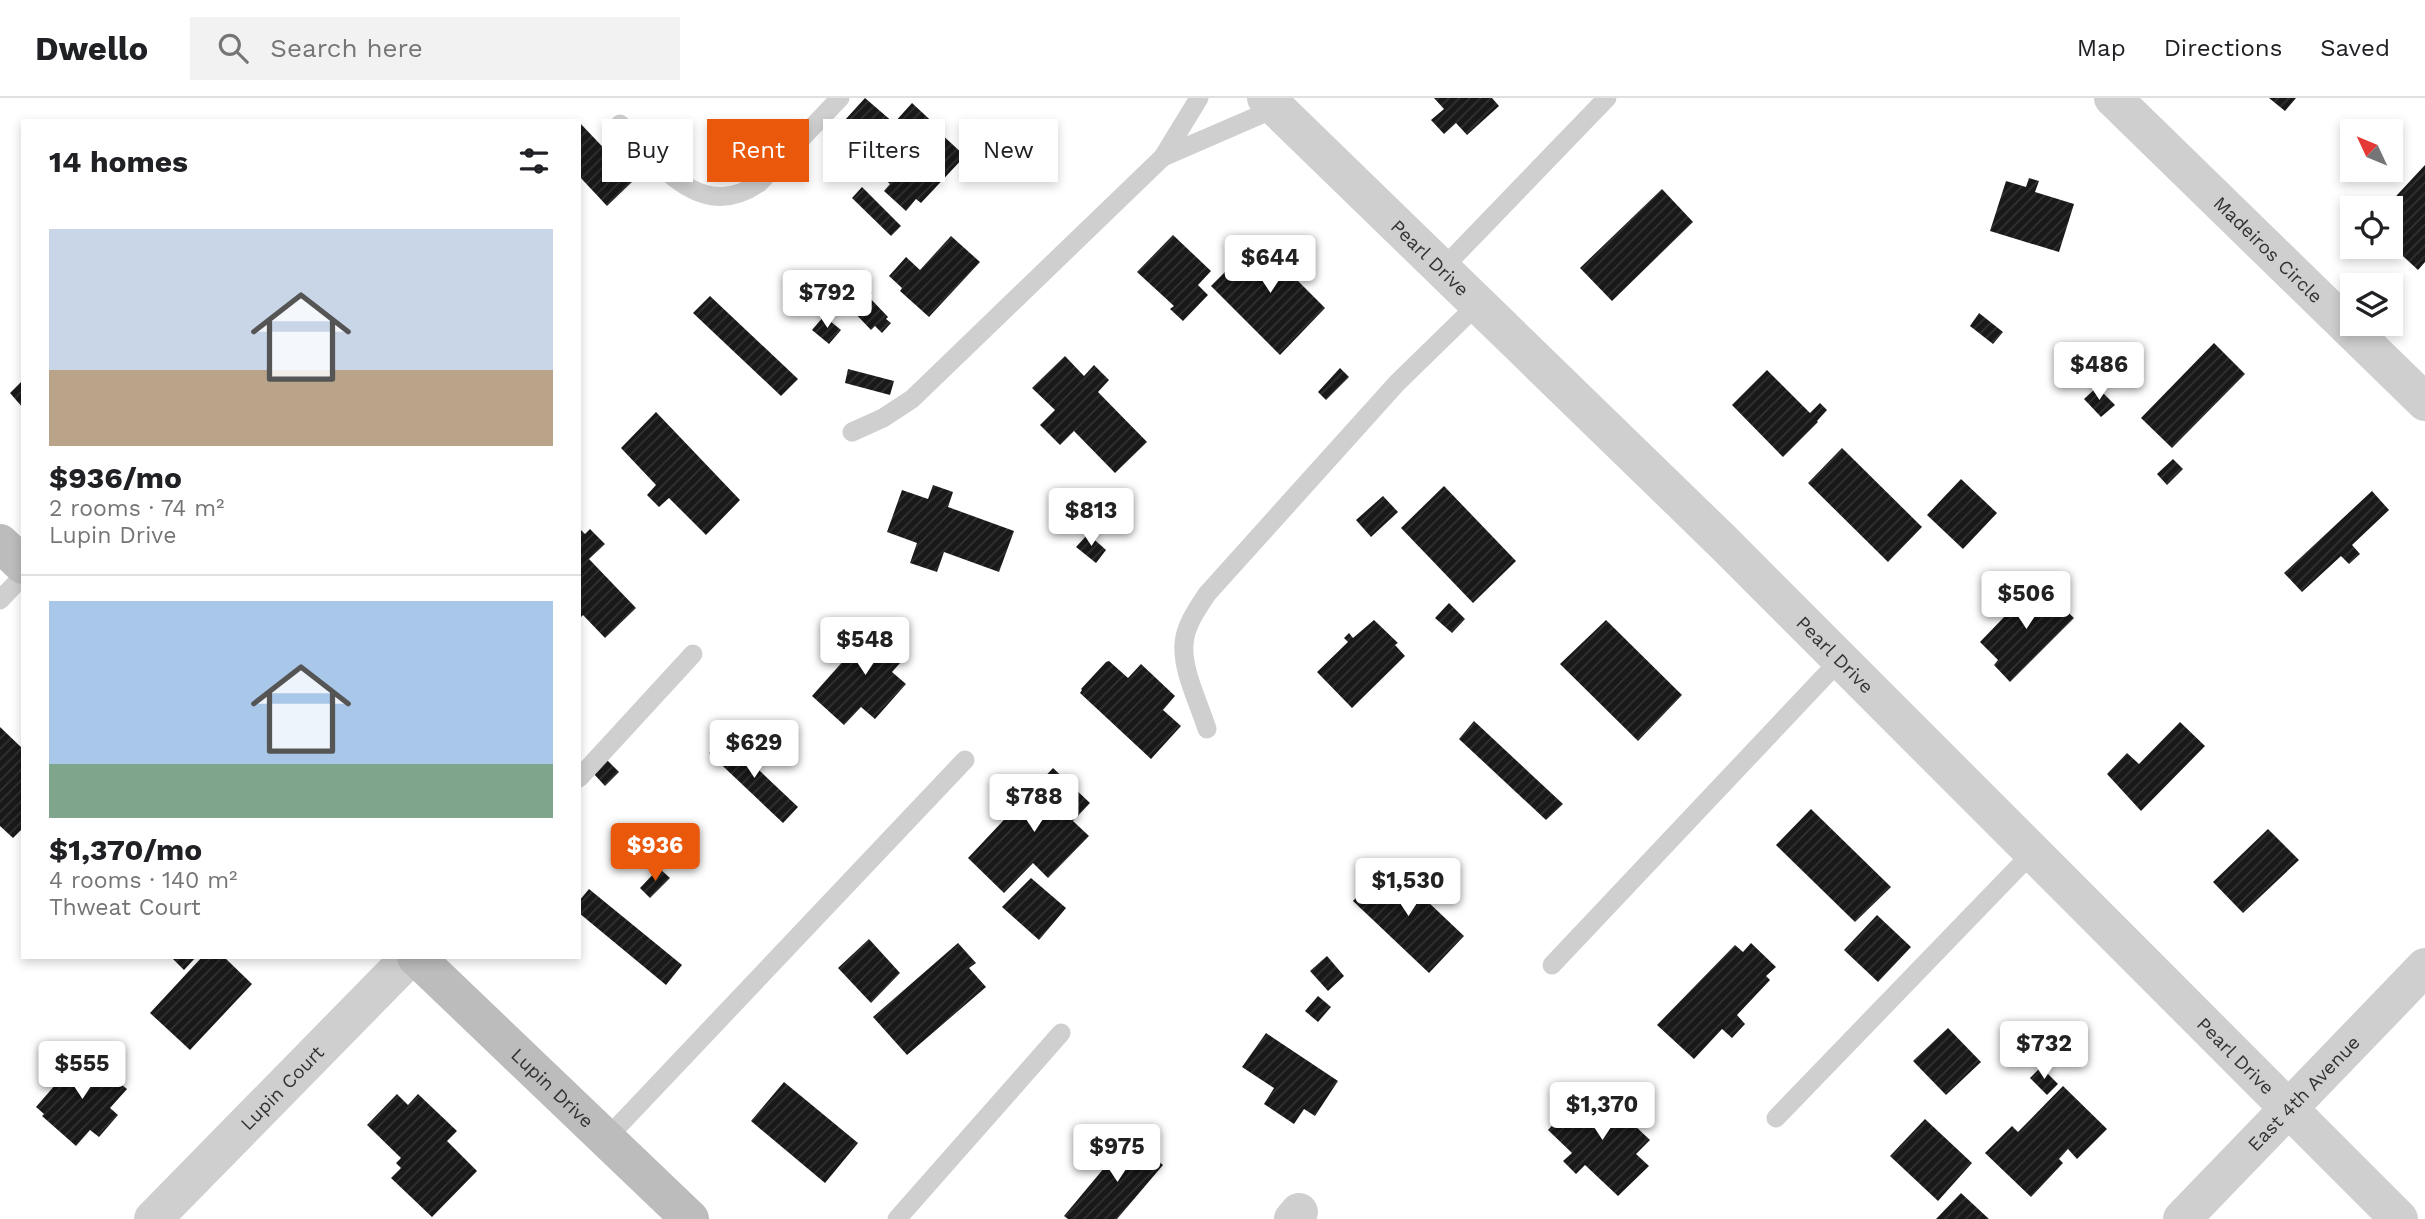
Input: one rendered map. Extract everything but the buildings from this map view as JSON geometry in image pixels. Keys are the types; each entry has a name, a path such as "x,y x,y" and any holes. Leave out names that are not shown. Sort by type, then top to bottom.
{"street":[{"name":"Madeiros Circle","path":"2113,98 2425,402"},
{"name":"Pearl Drive","path":"1271,103 1722,541 2399,1219"},
{"path":"0,544 21,563"},
{"name":"Lupin Court","path":"153,1219 408,959"},
{"name":"Lupin Drive","path":"418,959 690,1219"},
{"name":"East 4th Avenue","path":"2182,1219 2425,967"}],"lane":[{"path":"679,182 685,188 713,197 745,193 758,183 840,98"},
{"path":"852,432 883,418 912,399 1163,157 1199,98"},
{"path":"1442,269 1607,98"},
{"path":"1163,157 1271,103"},
{"path":"1208,729 1187,668 1184,644 1196,612 1216,584 1397,383 1478,304"},
{"path":"0,600 21,578"},
{"path":"581,776 693,654"},
{"path":"1552,965 1840,660"},
{"path":"606,1139 965,760"},
{"path":"1776,1118 2032,853"},
{"path":"897,1219 1061,1032"}]}
